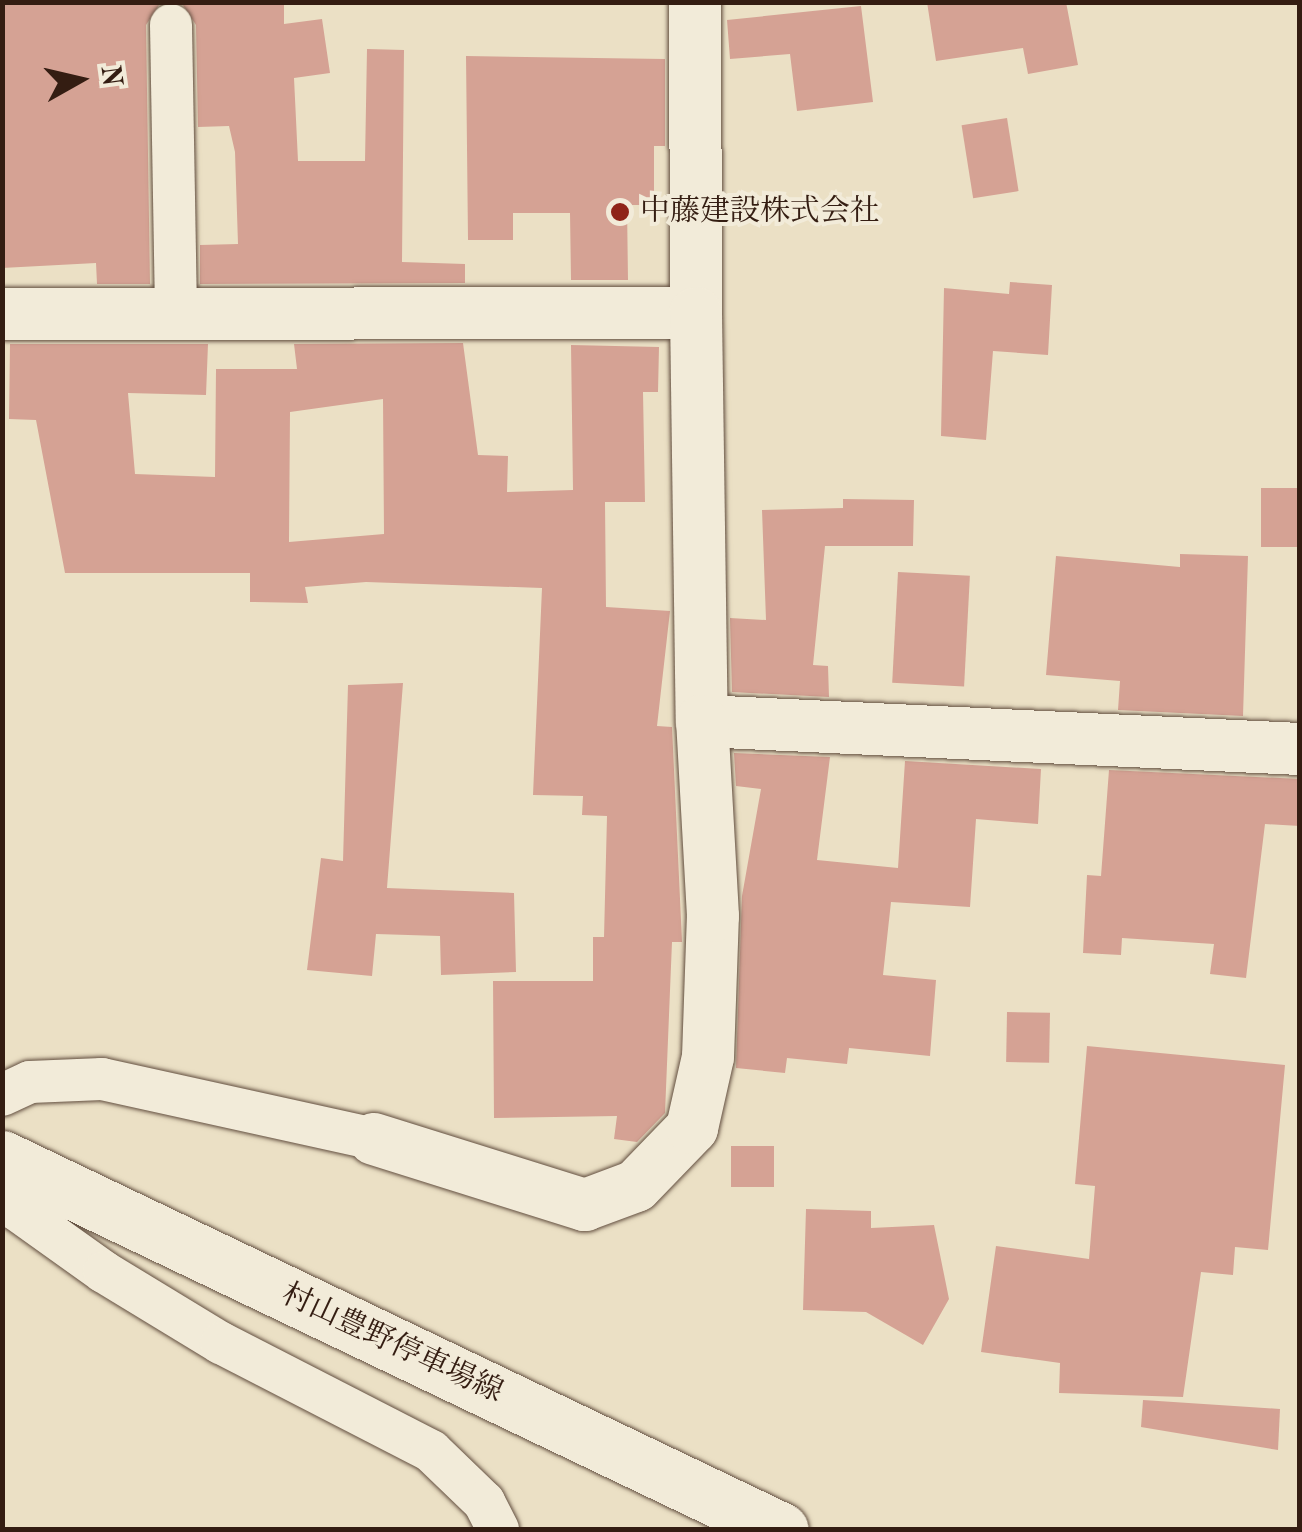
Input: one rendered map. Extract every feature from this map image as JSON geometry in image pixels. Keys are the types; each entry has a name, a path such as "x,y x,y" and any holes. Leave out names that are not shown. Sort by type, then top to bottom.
{"main road":[{"name":"村山豊野停車場線","path":"2,1158 782,1530"}],"street":[{"path":"2,1096 30,1082 102,1079 374,1139 584,1205 636,1186 692,1128 708,1057 713,916 702,722 694,2"},
{"path":"171,24 176,315"},
{"path":"2,314 696,314"},
{"path":"702,722 1300,749"},
{"path":"2,1188 17,1210 104,1272 221,1344 430,1451 484,1502 498,1530"}],"building":[{"path":"2,2 161,2 146,25 150,284 97,284 96,263 2,268"},
{"path":"181,2 284,2 284,24 322,19 330,73 294,78 298,161 365,161 367,49 404,50 402,262 465,264 465,283 200,284 200,245 238,244 235,152 229,126 198,127 196,25"},
{"path":"927,2 1066,2 1078,65 1028,74 1023,48 936,61"},
{"path":"861,6 873,102 797,111 790,54 730,59 727,20"},
{"path":"466,56 665,59 665,146 654,146 654,205 627,205 628,280 571,280 570,213 513,213 513,240 468,240"},
{"path":"1007,118 1019,191 973,198 962,125"},
{"path":"1010,282 1052,285 1048,355 993,351 986,440 941,436 944,288 1009,294"},
{"path":"463,343 478,455 508,456 507,492 573,490 571,345 659,347 658,392 643,392 645,502 605,502 606,607 670,611 657,726 672,727 682,942 672,942 665,1113 637,1142 614,1139 617,1116 494,1118 493,981 593,981 593,937 604,937 607,816 582,815 583,796 533,795 542,588 366,582 305,587 308,603 250,602 250,573 65,573 36,420 9,419 10,344 208,344 206,395 128,393 135,474 215,477 216,369 297,369 294,344","holes":["383,399 384,534 289,542 290,412"]},
{"path":"1261,488 1300,488 1300,547 1261,547"},
{"path":"843,499 914,500 913,546 825,546 813,665 828,666 829,697 732,692 730,618 766,620 762,510 843,508"},
{"path":"1180,554 1248,556 1243,716 1118,710 1120,681 1046,675 1056,556 1180,567"},
{"path":"898,572 970,576 964,687 892,683"},
{"path":"403,683 387,888 514,893 516,972 441,975 440,936 376,934 372,976 307,970 321,858 343,861 348,685"},
{"path":"734,753 830,757 817,860 898,868 905,761 1041,769 1038,824 976,819 970,907 891,902 883,975 936,980 930,1056 849,1048 847,1064 787,1058 785,1073 736,1068 742,896 761,789 736,786"},
{"path":"1109,770 1300,779 1300,826 1265,824 1246,978 1210,974 1214,944 1122,938 1121,955 1083,953 1087,875 1101,876"},
{"path":"1007,1012 1050,1013 1049,1063 1006,1062"},
{"path":"1087,1046 1285,1065 1268,1250 1235,1247 1233,1275 1201,1272 1183,1397 1059,1393 1060,1363 981,1352 996,1246 1089,1259 1095,1186 1075,1184"},
{"path":"731,1146 774,1146 774,1187 731,1187"},
{"path":"806,1209 871,1211 871,1228 934,1225 949,1299 923,1345 866,1312 803,1310"},
{"path":"1143,1400 1280,1409 1278,1450 1141,1427"}],"place":[{"name":"中藤建設株式会社","path":"620,212"}]}
